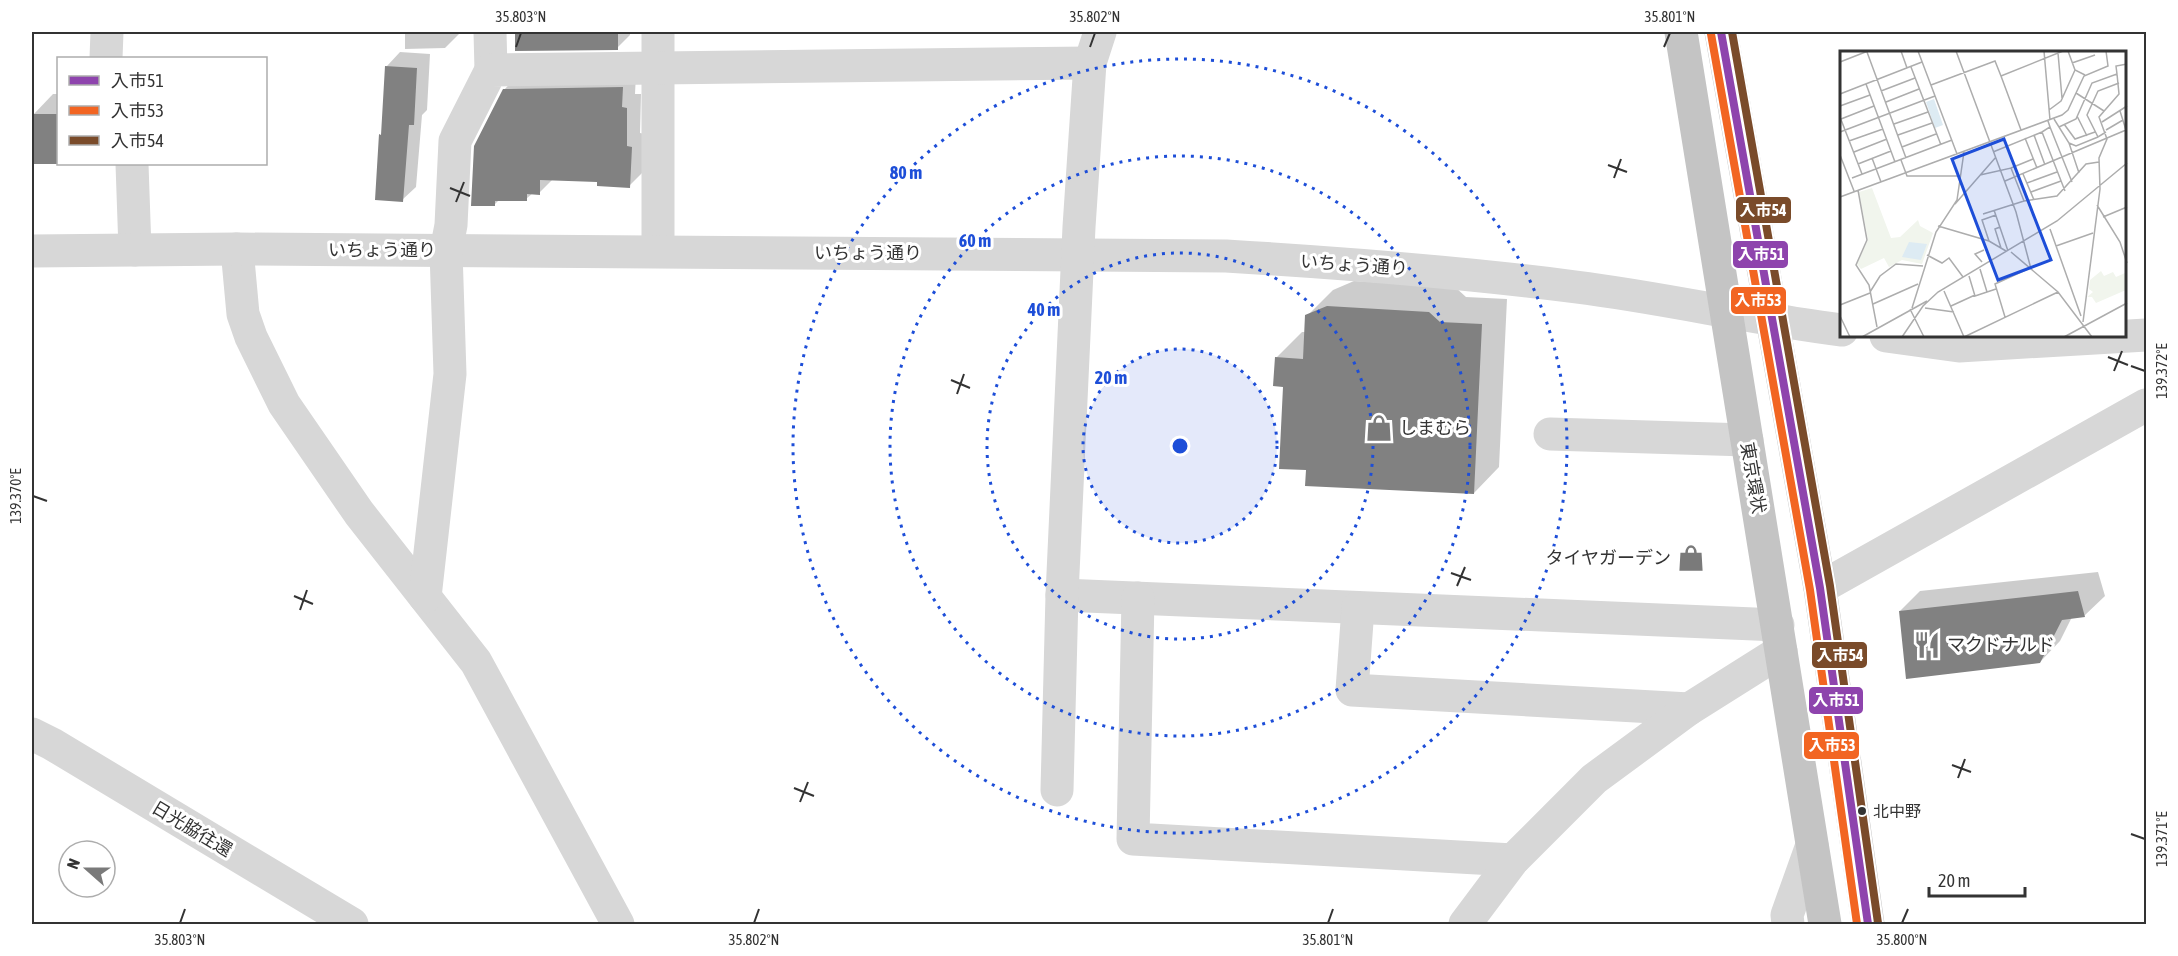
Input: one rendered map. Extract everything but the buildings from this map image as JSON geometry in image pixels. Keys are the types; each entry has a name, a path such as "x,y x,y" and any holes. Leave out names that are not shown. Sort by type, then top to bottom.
{"highway":[{"name":"東京環状","path":"1681,32 1825,924"},
{"path":"1721,32 1820,588 1868,924"}],"street":[{"path":"106,57 107,32"},
{"path":"425,597 450,374 446,251 451,225 454,141 491,70 490,32"},
{"path":"658,32 658,251"},
{"path":"1057,790 1062,595 1078,254 1090,63 1100,32"},
{"path":"491,70 1090,63"},
{"path":"132,165 135,250"},
{"path":"237,249 243,314 251,337 284,404 359,513 476,662 618,924"},
{"name":"いちょう通り","path":"32,251 237,249 1226,256 1370,265 1577,287 1772,321 1840,330"},
{"path":"2127,336 2146,335"},
{"path":"1901,338 1959,346 2095,338"},
{"path":"1820,588 2146,405"},
{"path":"1550,434 1747,440"},
{"path":"1062,595 1358,608 1780,638"},
{"path":"1138,598 1133,839 1514,860"},
{"path":"1358,608 1352,690 1689,709"},
{"path":"1465,924 1514,860 1594,778 1689,709 1780,638"},
{"name":"日光脇往還","path":"32,734 52,744 313,914 352,924"},
{"path":"1788,924 1787,915 1812,845"}],"transit line":[{"name":"入市51","path":"1721,32 1820,588 1868,924"},
{"name":"入市54","path":"1732,32 1830,586 1878,923"},
{"name":"入市53","path":"1711,34 1810,590 1857,924"}],"place":[{"name":"しまむら","path":"1379,428"},
{"name":"タイヤガーデン","path":"1691,558"},
{"name":"マクドナルド","path":"1927,645"},
{"name":"北中野","path":"1862,811"}]}
